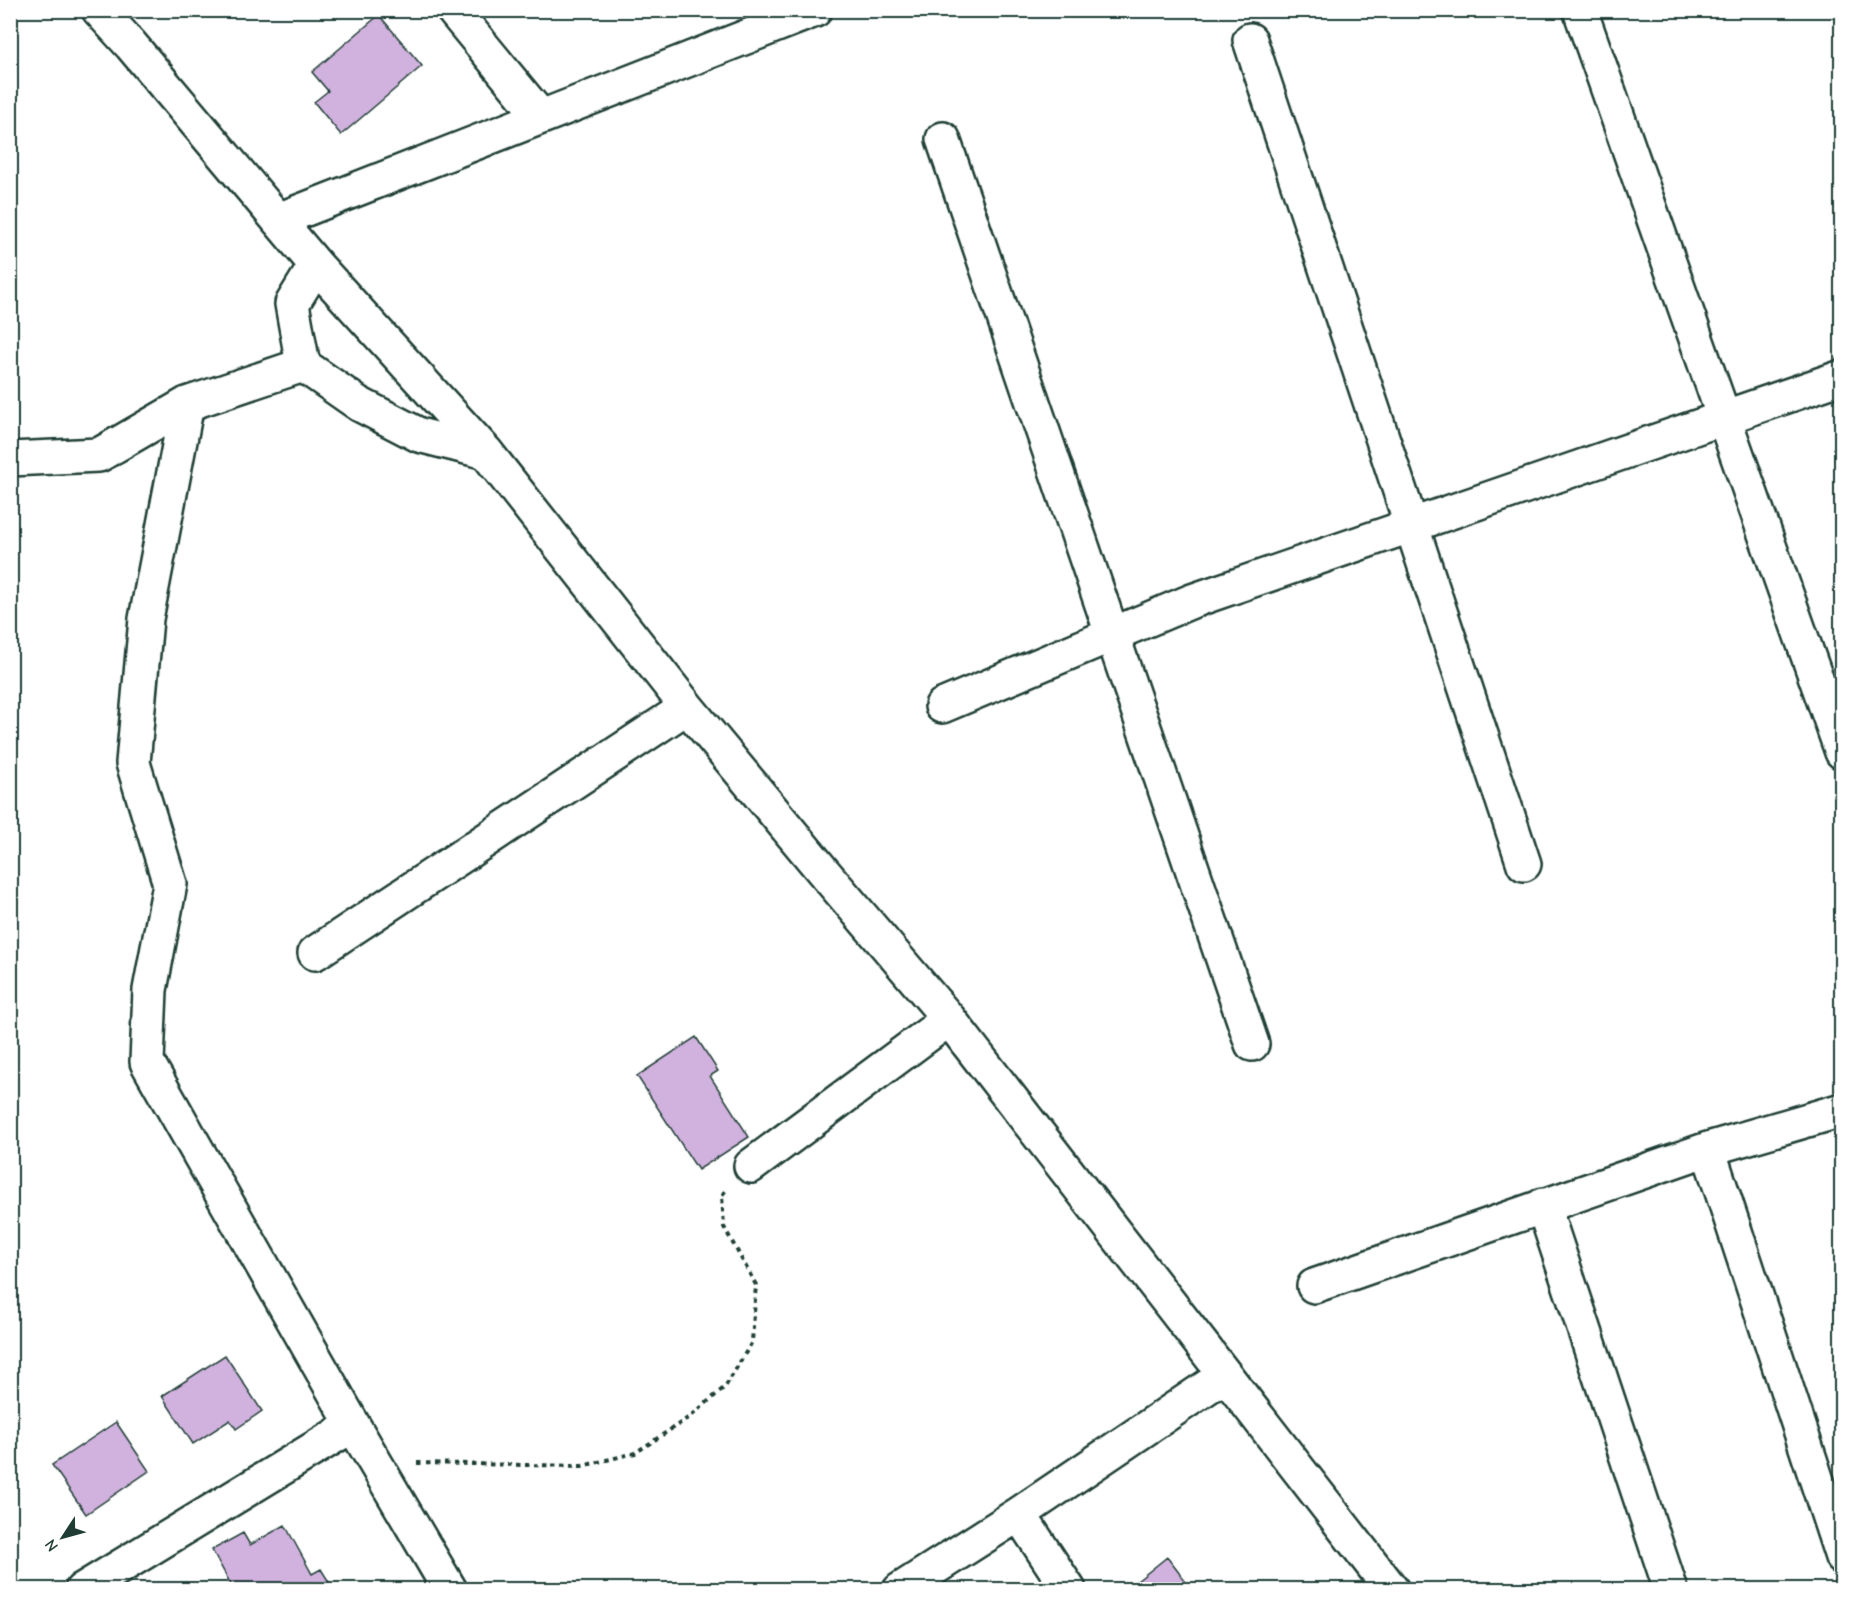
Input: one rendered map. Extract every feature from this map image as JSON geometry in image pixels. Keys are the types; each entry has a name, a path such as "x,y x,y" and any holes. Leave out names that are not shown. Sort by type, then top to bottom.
{"street":[{"path":"99,10 316,265 486,452 687,707 949,1019 1392,1590"},
{"path":"453,10 541,117"},
{"path":"1580,10 1842,752"},
{"path":"278,220 541,117 792,14"},
{"path":"1250,40 1524,864"},
{"path":"943,139 1252,1044"},
{"path":"316,265 292,304 303,365 359,405 418,435 486,452"},
{"path":"10,459 99,455 187,404 303,365"},
{"path":"942,706 1192,601 1842,377"},
{"path":"187,404 146,619 134,763 170,884 150,990 147,1062 353,1425 450,1590"},
{"path":"315,953 687,707"},
{"path":"751,1166 949,1019"},
{"path":"1314,1286 1708,1149 1842,1110"},
{"path":"1708,1149 1842,1557"},
{"path":"1543,1205 1671,1590"},
{"path":"900,1590 1019,1514 1225,1375"},
{"path":"82,1590 353,1425"},
{"path":"1019,1514 1069,1590"}],"path":[{"path":"377,1463 582,1466 635,1453 691,1416 725,1388 752,1342 756,1286 724,1227 722,1195 751,1166"}],"building":[{"path":"379,15 422,66 341,135 314,102 328,91 312,72"},
{"path":"696,1037 718,1071 710,1076 749,1137 698,1170 637,1076"},
{"path":"225,1355 262,1411 236,1429 230,1420 193,1444 162,1396"},
{"path":"116,1422 149,1471 86,1514 52,1465"},
{"path":"285,1525 312,1574 321,1569 334,1590 242,1590 241,1588 234,1590 212,1550 243,1533 250,1545"},
{"path":"1167,1557 1192,1590 1126,1590"}]}
